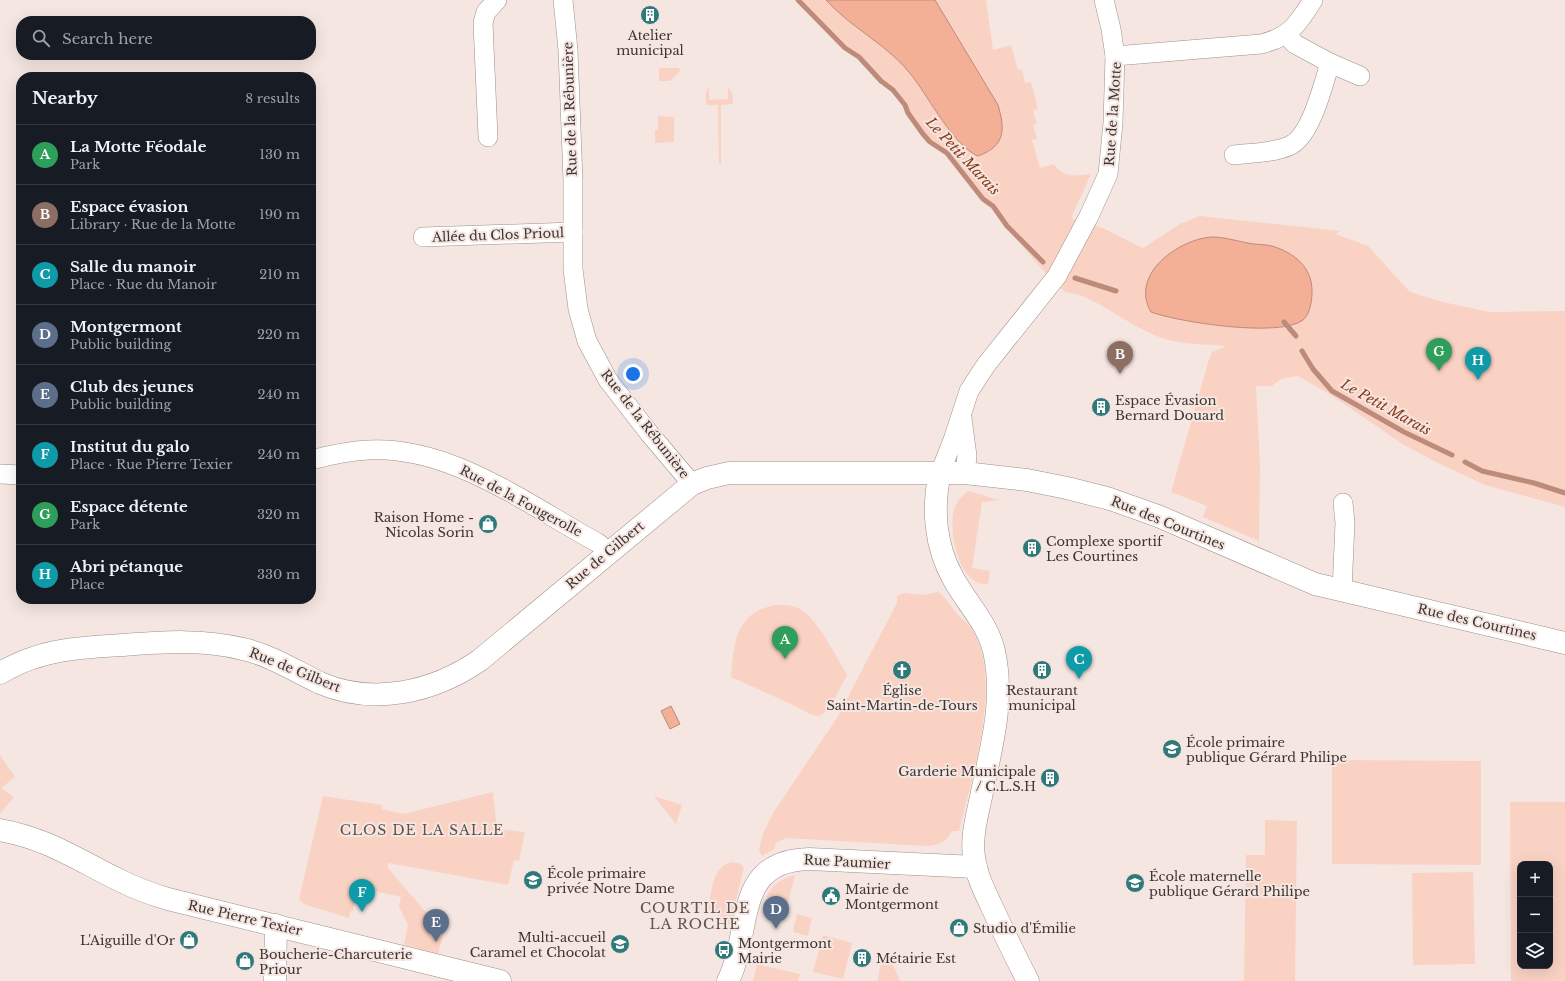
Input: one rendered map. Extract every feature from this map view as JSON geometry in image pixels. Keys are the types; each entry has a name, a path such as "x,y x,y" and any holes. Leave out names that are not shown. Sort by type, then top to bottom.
{"street":[{"path":"488,137 483,23 486,12 497,0"},
{"name":"Rue de la Rébunière","path":"563,0 568,50 573,181 575,292 578,309 588,341 608,380 653,438 692,484 707,478 729,474 940,473"},
{"path":"1104,0 1111,29 1115,56"},
{"name":"Rue de la Motte","path":"940,473 969,391 986,365 1057,276 1089,216 1108,174 1113,123 1115,56 1261,44 1286,35 1298,24 1313,0"},
{"path":"1286,35 1295,44 1330,63 1360,76"},
{"path":"1234,155 1269,151 1289,146 1297,141 1304,133 1316,105 1330,63"},
{"name":"Allée du Clos Prioul","path":"424,237 573,232"},
{"name":"Rue de la Motte","path":"961,415 966,448 965,473"},
{"name":"Rue de la Fougerolle","path":"316,459 342,452 369,450 415,454 447,462 472,472 598,543 608,552"},
{"path":"940,473 936,488 936,523 944,558 953,578 983,622 993,650 998,678 999,695 996,727 974,835 974,857 976,867 1004,933 1028,981"},
{"name":"Rue des Courtines","path":"940,473 965,473 1026,480 1110,499 1158,516 1315,584 1565,643"},
{"path":"0,474 16,475"},
{"name":"Rue de Gilbert","path":"0,673 32,658 67,650 152,643 202,642 244,649 268,657 321,683 350,692 378,694 414,690 447,680 480,660 608,552 692,484"},
{"path":"1342,591 1345,523 1343,503"},
{"name":"Rue Pierre Texier","path":"0,830 38,839 72,855 118,880 148,893 208,910 276,925 500,981"},
{"name":"Rue Paumier","path":"728,981 734,966 747,910 757,882 763,874 780,863 794,859 809,859 976,867"},
{"path":"275,981 276,925"}],"shaded area":[{"path":"795,0 986,0 993,50 1011,45 1018,70 1022,69 1025,83 1031,82 1038,109 1033,110 1037,124 1033,125 1037,139 1032,140 1040,168 1054,164 1057,169 1066,174 1091,174 1071,218 1103,228 1143,248 1180,224 1200,216 1340,231 1336,234 1368,246 1410,292 1443,302 1489,312 1565,311 1565,507 1485,485 1436,462 1404,445 1331,395 1298,376 1281,379 1272,386 1256,386 1260,464 1259,541 1203,517 1207,506 1171,492 1209,359 1212,352 1226,346 1179,342 1161,338 1143,330 1089,299 1078,294 1068,293 1062,289 1029,254 991,208 985,205 945,155 927,142 907,114 904,106 889,89 880,83 861,61 844,49"},
{"path":"826,0 935,0 998,105 1002,129 1001,136 994,147 978,156 969,151 942,121 913,77 903,66 882,46 847,20"},
{"path":"659,68 679,68 680,71 670,81 659,81"},
{"path":"709,87 709,100 728,99 728,87 732,93 733,104 721,105 721,165 719,164 718,105 706,105 706,92"},
{"path":"658,116 674,117 674,142 655,143 655,130 658,130"},
{"path":"1212,237 1272,246 1295,257 1306,269 1312,284 1309,311 1303,320 1291,325 1273,328 1252,328 1205,324 1151,312 1146,298 1147,285 1152,272 1161,261 1185,244 1199,239"},
{"path":"968,491 1000,500 982,502 972,568 990,571 988,584 978,582 970,577 963,569 955,546 952,523 953,514 958,501"},
{"path":"938,592 945,597 957,614 967,623 979,643 984,667 985,695 983,724 978,754 959,831 952,831 948,838 942,842 927,846 786,838 776,843 774,849 762,856 759,850 762,836 773,813 837,718 897,603 897,596 904,593 923,595"},
{"path":"776,605 793,606 809,616 827,641 847,675 829,710 819,716 812,715 731,677 734,652 739,631 752,614"},
{"path":"671,706 680,724 670,729 661,711"},
{"path":"0,755 15,777 1,788 14,797 0,814"},
{"path":"1332,760 1481,761 1481,865 1332,864"},
{"path":"493,792 497,829 525,832 519,861 514,860 508,885 388,863 388,868 435,923 435,928 444,932 438,954 404,945 408,925 399,907 401,897 358,887 353,911 351,911 349,918 304,904 299,899 323,796 382,805 382,809 403,814"},
{"path":"654,796 682,805 676,824"},
{"path":"1510,802 1565,802 1565,981 1511,981"},
{"path":"1265,820 1297,821 1295,981 1244,981 1246,855 1265,855"},
{"path":"732,862 738,863 744,867 730,925 715,921 718,912 708,910 716,875 720,869"},
{"path":"1473,872 1475,964 1413,965 1412,873"},
{"path":"795,875 788,902 766,897 778,883"},
{"path":"797,914 812,918 808,936 793,932"},
{"path":"823,935 852,943 843,979 813,972"},
{"path":"888,955 900,981 878,981 881,963"},
{"path":"757,964 800,974 798,981 753,981"}],"waterway":[{"name":"Le Petit Marais","path":"798,0 845,48 859,57 881,81 893,90 905,105 908,113 923,134 930,142 947,153 983,199 993,206 1007,226 1043,262"},
{"name":"Le Petit Marais","path":"1075,278 1116,291"},
{"name":"Le Petit Marais","path":"1284,322 1296,336"},
{"name":"Le Petit Marais","path":"1302,351 1313,369 1332,391 1404,432 1452,455"},
{"name":"Le Petit Marais","path":"1465,462 1482,471 1534,483 1565,493"}],"place":[{"name":"Atelier municipal","path":"650,15"},
{"name":"Espace détente","path":"1439,371"},
{"name":"Espace évasion","path":"1120,374"},
{"name":"Abri pétanque","path":"1478,380"},
{"name":"Espace Évasion Bernard Douard","path":"1101,407"},
{"name":"Raison Home - Nicolas Sorin","path":"488,524"},
{"name":"Complexe sportif Les Courtines","path":"1032,548"},
{"name":"La Motte Féodale","path":"785,659"},
{"name":"Église Saint-Martin-de-Tours","path":"902,670"},
{"name":"Restaurant municipal","path":"1042,670"},
{"name":"Salle du manoir","path":"1079,679"},
{"name":"École primaire publique Gérard Philipe","path":"1172,749"},
{"name":"Garderie Municipale / C.L.S.H","path":"1050,778"},
{"name":"École primaire privée Notre Dame","path":"533,880"},
{"name":"École maternelle publique Gérard Philipe","path":"1135,883"},
{"name":"Mairie de Montgermont","path":"831,896"},
{"name":"Institut du galo","path":"362,912"},
{"name":"Studio d'Émilie","path":"959,928"},
{"name":"Montgermont","path":"776,929"},
{"name":"L'Aiguille d'Or","path":"189,940"},
{"name":"Club des jeunes","path":"436,942"},
{"name":"Multi-accueil Caramel et Chocolat","path":"620,944"},
{"name":"Montgermont Mairie","path":"724,950"},
{"name":"Métairie Est","path":"862,958"},
{"name":"Boucherie-Charcuterie Priour","path":"245,961"}],"district":[{"name":"CLOS DE LA SALLE","path":"422,830"},
{"name":"COURTIL DE LA ROCHE","path":"695,916"}]}
